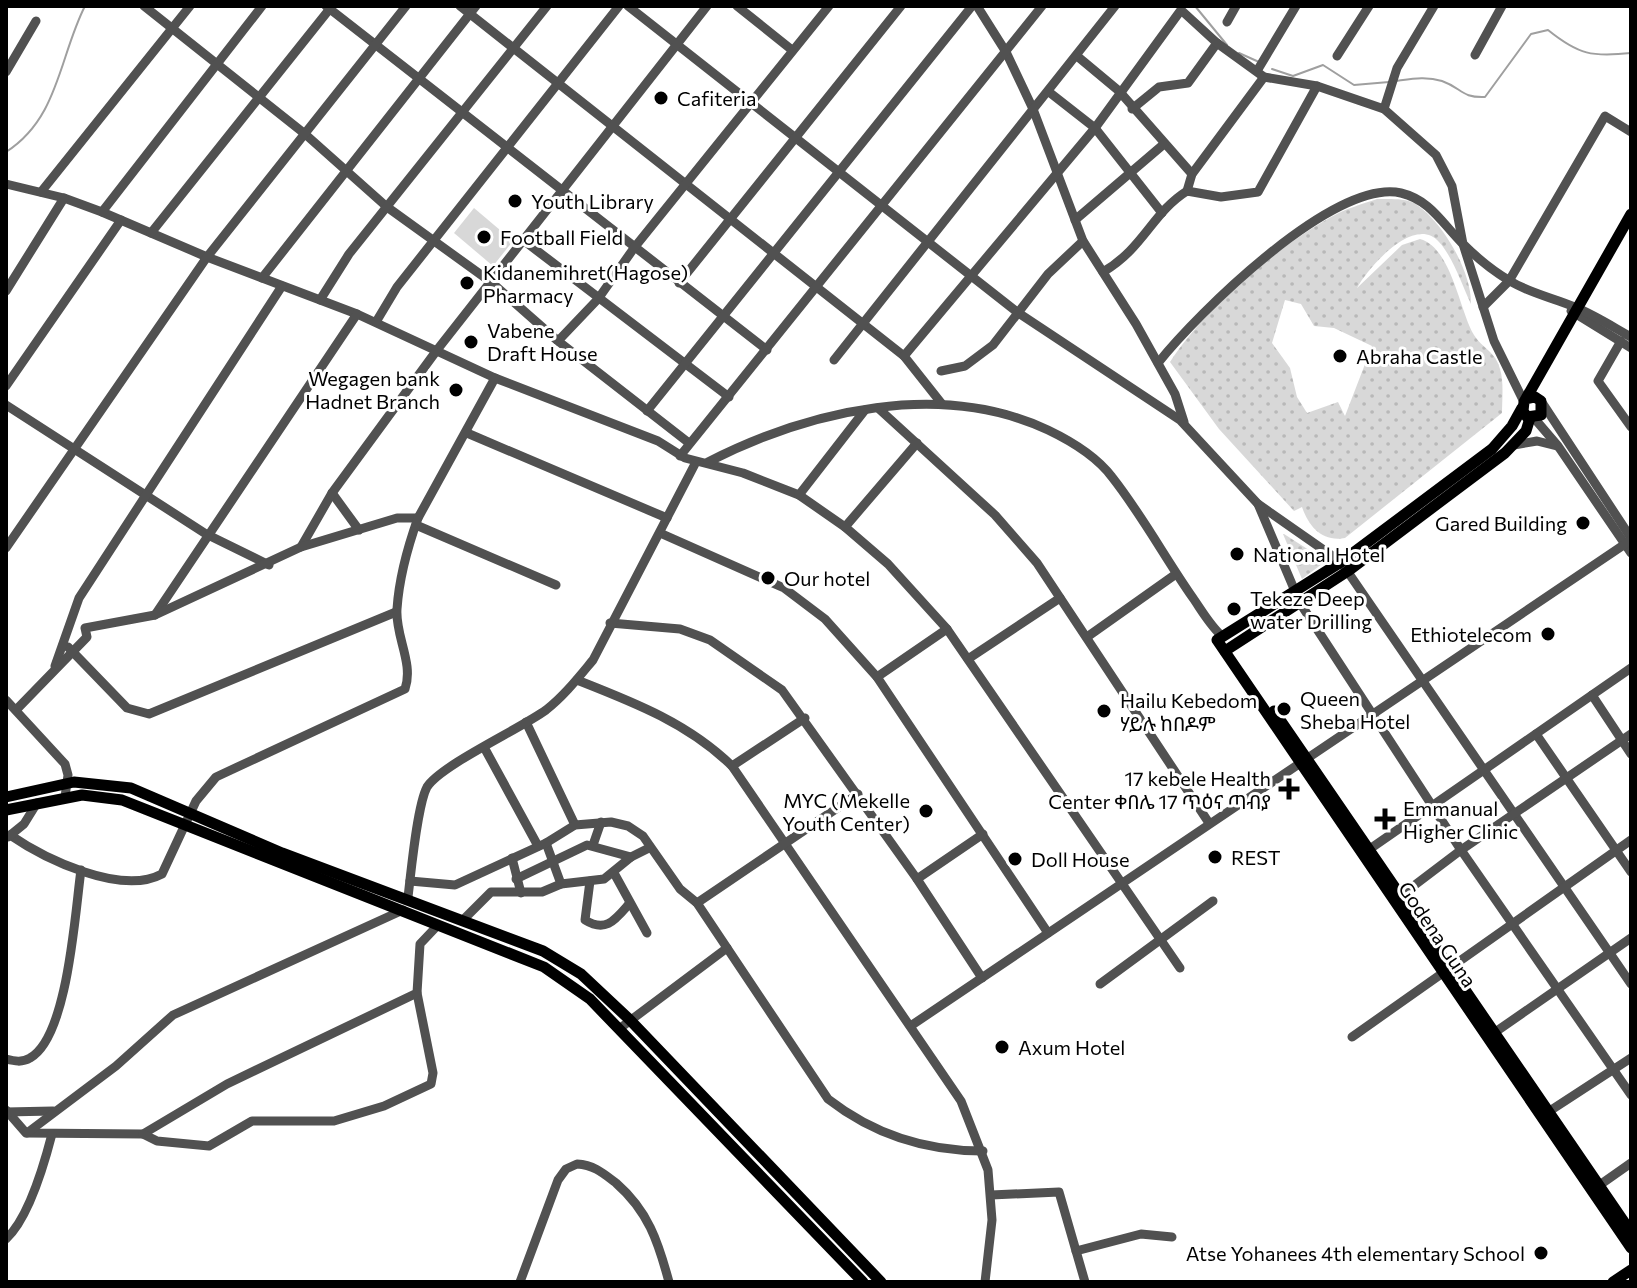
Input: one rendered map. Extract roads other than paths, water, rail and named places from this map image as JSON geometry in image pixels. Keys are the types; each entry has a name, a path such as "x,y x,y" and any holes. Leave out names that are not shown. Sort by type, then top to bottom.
{"main road":[{"path":"1393,529 1514,445 1526,431 1527,409 1631,214"},
{"path":"1527,409 1541,415 1544,376 1631,228"},
{"path":"1228,650 1345,566 1492,449 1535,397 1542,403"},
{"path":"1219,636 1298,598"},
{"name":"Godena Guna","path":"1219,636 1546,1114 1631,1248"},
{"path":"6,797 68,783 120,785 191,812 280,858"},
{"path":"6,810 65,797 90,795 122,800 309,869 557,974 590,999 863,1282"},
{"path":"309,869 408,897 570,966 629,1019 881,1282"},
{"name":"Godena Guna","path":"1595,1188 1631,1232"},
{"path":"1613,1282 1631,1270"}],"street":[{"path":"144,6 257,100 305,134 387,207 491,282 558,341 689,443"},
{"path":"41,192 190,6"},
{"path":"102,212 262,6"},
{"path":"6,548 76,452 207,257 406,6"},
{"path":"460,6 473,10 513,49 558,86 904,356 942,404"},
{"path":"320,300 349,254 547,6"},
{"path":"376,322 434,240 619,6"},
{"path":"628,6 678,43 750,104 972,273 1017,312 1185,425 1258,504 1345,566 1631,984"},
{"path":"301,547 332,493 437,350 707,6"},
{"path":"737,6 792,50"},
{"path":"558,341 598,299 634,248 825,10 811,6"},
{"path":"679,283 901,6"},
{"path":"647,411 974,6 1006,52 1033,109 1083,241 1158,363 1175,394 1185,425"},
{"path":"680,456 884,207 1042,6"},
{"path":"834,360 1115,6"},
{"path":"1227,22 1236,6"},
{"path":"1103,272 1137,248 1162,213 1187,191 1192,174 1261,74 1296,6"},
{"path":"1337,56 1369,6"},
{"path":"1384,109 1395,72 1434,6"},
{"path":"1475,55 1502,6"},
{"path":"151,233 329,7 506,149 767,350"},
{"path":"262,278 473,10"},
{"path":"904,356 1059,173 1181,10 1217,43 1261,74 1317,86 1384,109 1436,155 1447,174 1463,244 1494,341 1527,409 1630,544"},
{"path":"6,72 36,21"},
{"path":"1132,109 1159,87 1188,83 1217,43"},
{"path":"1077,56 1119,91 1192,174"},
{"path":"1187,191 1221,197 1258,192 1317,86"},
{"path":"1049,92 1095,128 1162,213"},
{"path":"1483,307 1509,281 1605,116 1631,132"},
{"path":"1075,220 1164,144"},
{"path":"6,184 64,198 102,212 207,257 376,322 495,378 658,441 680,456 696,462 708,462 799,495 845,527 888,564 947,629 1180,968"},
{"path":"1158,363 1193,322 1266,256 1320,217 1381,192 1403,193 1422,201 1463,244 1509,281 1564,302 1631,348"},
{"path":"6,291 64,198"},
{"path":"6,386 121,220"},
{"path":"523,240 729,397"},
{"path":"941,371 977,360 993,345 1048,274 1083,241"},
{"path":"54,671 79,598 282,286"},
{"path":"155,615 206,534 357,314"},
{"path":"1580,314 1631,337"},
{"path":"1621,341 1598,381 1631,427"},
{"path":"37,803 24,824 8,837 81,870 123,881 153,879 162,874 206,785 216,777 405,689 408,673 396,612 417,522 495,378"},
{"path":"1542,403 1630,544"},
{"path":"708,462 749,444 878,408 942,404 989,409 1023,418 1067,439 1109,473 1219,636"},
{"path":"6,405 206,534 269,565"},
{"path":"878,408 995,515 1037,563 1209,823"},
{"path":"799,495 865,410"},
{"path":"467,433 667,518"},
{"path":"1514,445 1537,441 1558,446"},
{"path":"845,527 917,443"},
{"path":"408,897 427,788 458,761 485,749 559,699 577,680 593,660 696,462"},
{"path":"332,493 359,530"},
{"path":"1258,504 1298,598 1370,714 1631,1095"},
{"path":"16,710 87,637 85,628 155,615 269,565 301,547 397,518 417,522 556,585"},
{"path":"660,533 784,588 825,619 877,677 1048,933"},
{"path":"912,1025 1422,678 1630,544"},
{"path":"1087,637 1176,574"},
{"path":"968,659 1060,598"},
{"path":"63,642 127,708 149,714 396,612"},
{"path":"610,623 680,629 710,640 765,676 805,718 982,978"},
{"path":"877,677 947,629"},
{"path":"1367,851 1631,668"},
{"path":"577,680 684,726 708,742 732,766 912,1025 961,1101 983,1151 991,1195 985,1282"},
{"path":"1592,695 1631,754"},
{"path":"6,700 60,757 68,771 65,797"},
{"path":"732,766 805,718"},
{"path":"526,722 575,825"},
{"path":"1536,734 1631,872"},
{"path":"1397,899 1461,850 1631,734"},
{"path":"485,749 542,844 561,884"},
{"path":"697,903 858,794"},
{"path":"410,881 455,885 575,825 601,822 636,830 680,889 697,903 828,1099 875,1130 942,1149 983,1151"},
{"path":"593,845 601,822"},
{"path":"917,879 983,834"},
{"path":"1352,1037 1631,840"},
{"path":"516,879 581,847 593,845 631,857"},
{"path":"464,919 491,892 542,892 561,884 590,881 614,873 631,857 649,848"},
{"path":"512,858 521,893"},
{"path":"6,1059 17,1062 35,1055 55,1023 81,870"},
{"path":"484,871 491,892"},
{"path":"614,873 647,933"},
{"path":"590,881 585,920 589,924 601,927 613,923 629,904"},
{"path":"1100,984 1159,937 1213,901"},
{"path":"26,1133 116,1066 173,1015 403,910"},
{"path":"6,1111 26,1133 143,1134 157,1141 209,1146 252,1121 334,1121 384,1106 431,1084 433,1073 417,993 420,944 438,925"},
{"path":"1492,1034 1631,938"},
{"path":"619,1029 727,948"},
{"path":"143,1134 227,1084 417,993"},
{"path":"1546,1114 1631,1058"},
{"path":"6,1111 53,1111"},
{"path":"6,1239 16,1228 40,1182 52,1134"},
{"path":"1595,1188 1631,1163"},
{"path":"520,1282 558,1180 566,1169 577,1164 602,1172 640,1207 653,1228 669,1282"},
{"path":"991,1195 1059,1192 1085,1282"},
{"path":"1076,1251 1141,1234 1172,1237"}],"waterway":[{"path":"6,152 24,138 47,104 85,6"},
{"path":"1195,6 1227,45"},
{"path":"1395,81 1436,79 1466,94 1485,97 1531,34 1548,30 1569,45 1586,52 1606,55 1631,53"},
{"path":"1239,53 1259,62"},
{"path":"1272,69 1293,76 1323,65 1354,85 1389,82"}],"place":[{"name":"Cafiteria","path":"661,98"},
{"name":"Youth Library","path":"515,201"},
{"name":"Football Field","path":"484,237"},
{"name":"Kidanemihret(Hagose) Pharmacy","path":"467,283"},
{"name":"Vabene Draft House","path":"471,342"},
{"name":"Abraha Castle","path":"1340,356"},
{"name":"Wegagen bank Hadnet Branch","path":"456,390"},
{"name":"Gared Building","path":"1583,523"},
{"name":"National Hotel","path":"1237,554"},
{"name":"Our hotel","path":"768,578"},
{"name":"Tekeze Deep water Drilling","path":"1234,609"},
{"name":"Ethiotelecom","path":"1548,634"},
{"name":"Queen Sheba Hotel","path":"1284,709"},
{"name":"Hailu Kebedom ሃይሉ ከበዶም","path":"1104,711"},
{"name":"17 kebele Health Center ቀበሌ 17 ጥዕና ጣብያ","path":"1289,789"},
{"name":"MYC (Mekelle Youth Center)","path":"926,811"},
{"name":"Emmanual Higher Clinic","path":"1385,819"},
{"name":"REST","path":"1215,857"},
{"name":"Doll House","path":"1015,859"},
{"name":"Axum Hotel","path":"1002,1047"},
{"name":"Atse Yohanees 4th elementary School","path":"1541,1253"}]}
